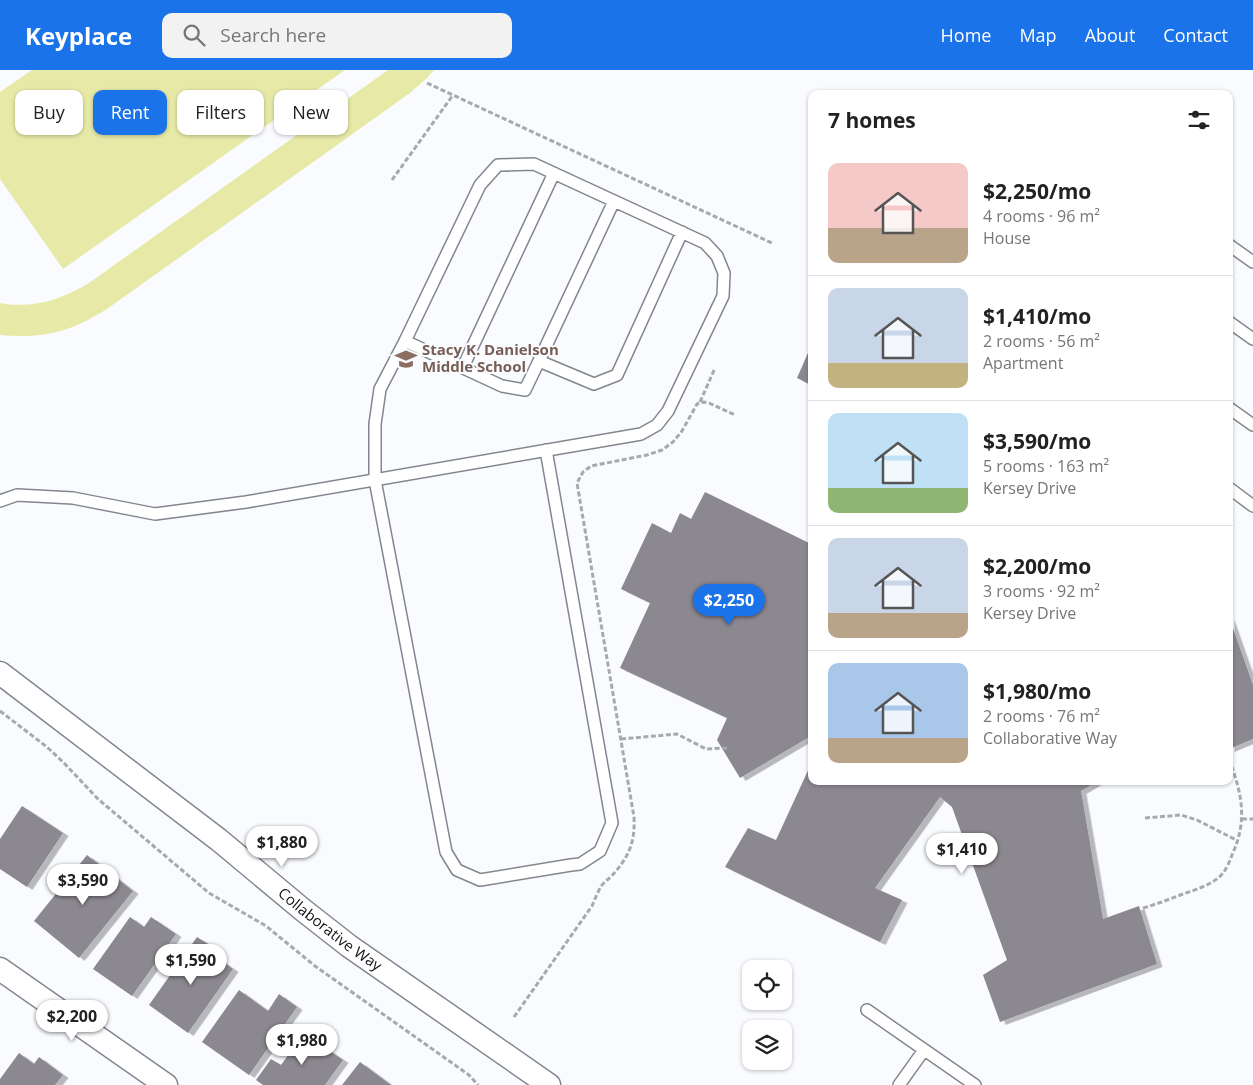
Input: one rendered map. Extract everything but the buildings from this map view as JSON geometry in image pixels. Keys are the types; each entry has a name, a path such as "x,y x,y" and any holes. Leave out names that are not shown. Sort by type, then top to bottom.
{"street":[{"name":"Collaborative Way","path":"0,673 212,834 348,946 548,1085"},
{"path":"0,969 166,1085"}],"lane":[{"path":"0,501 17,495 73,498 154,514 246,502 375,480 546,450 641,434 657,425 668,411 723,296 724,273 717,256 705,243 534,164 498,165 480,185 380,389 375,424 375,480 446,852 457,870 480,880 580,864 600,851 612,823 546,450"},
{"path":"463,368 554,173"},
{"path":"405,341 502,386 525,390 614,201"},
{"path":"539,361 594,384 617,375 682,232"},
{"path":"1233,247 1253,262"},
{"path":"1233,325 1253,339"},
{"path":"1233,411 1253,425"},
{"path":"1233,491 1253,506"},
{"path":"867,1010 975,1085"},
{"path":"899,1085 924,1050"}],"path":[{"path":"427,83 772,244"},
{"path":"392,180 453,95"},
{"path":"700,403 715,368"},
{"path":"514,1017 592,906 602,886 624,861 635,832 577,483 583,472 591,466 647,456 662,450 673,442 682,431 696,404 709,403 735,415"},
{"path":"0,711 47,747 98,799 208,893 266,926 315,966 469,1075 478,1085"},
{"path":"621,739 677,734 706,749 727,748"},
{"path":"1144,908 1204,887 1219,877 1228,865 1242,828 1239,788 1233,771"},
{"path":"1144,818 1181,816 1197,820 1238,840"},
{"path":"1242,819 1253,819"}],"green space":[{"path":"32,70 345,70 317,90 274,90 274,120 264,127 264,90 177,90 177,135 253,135 63,269 0,179 0,92"},
{"path":"388,70 434,70 410,93 94,317 68,328 43,335 0,335 0,303 23,305 46,302 68,294 89,283 297,135 348,135 348,98"}],"place":[{"name":"Stacy K. Danielson Middle School","path":"406,359"}]}
